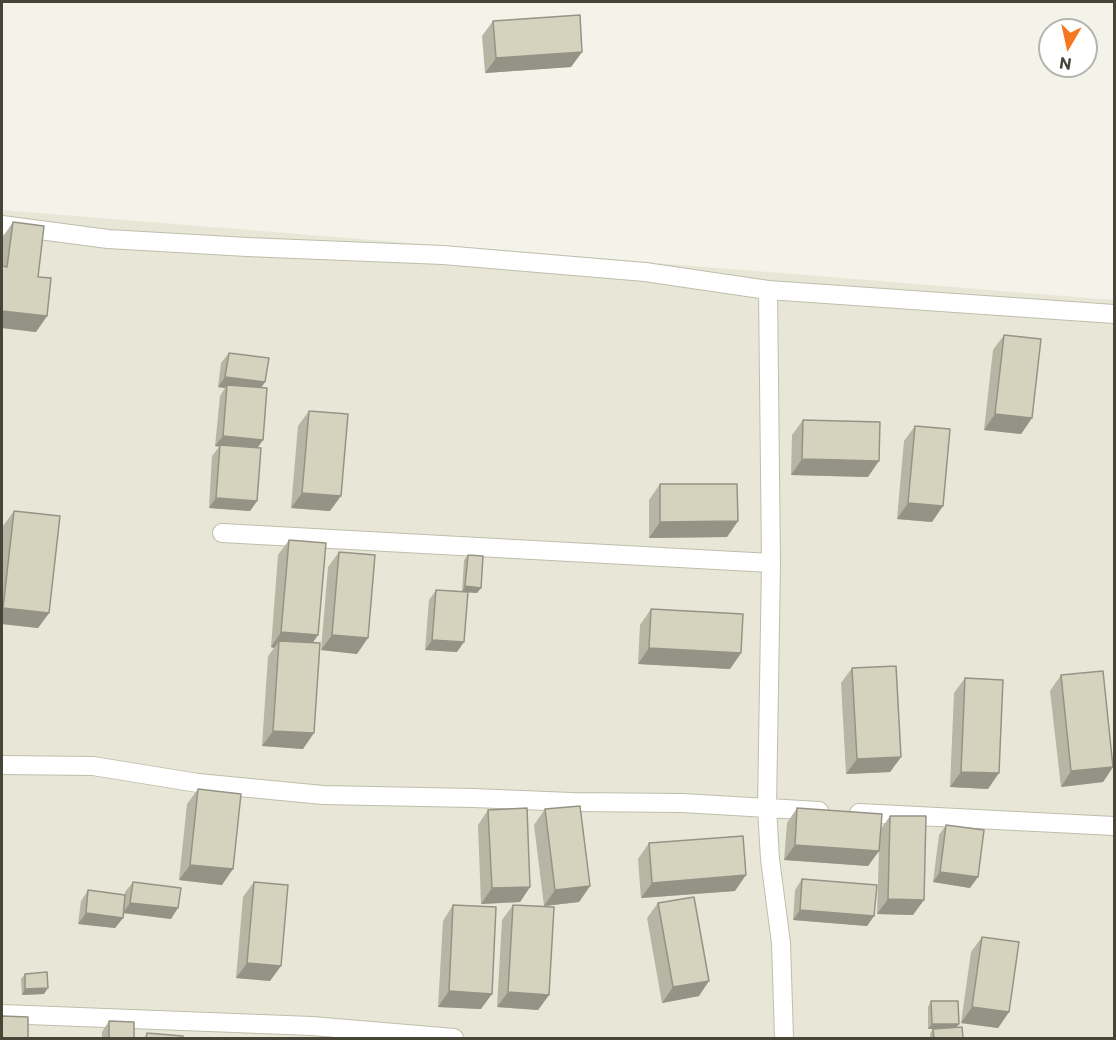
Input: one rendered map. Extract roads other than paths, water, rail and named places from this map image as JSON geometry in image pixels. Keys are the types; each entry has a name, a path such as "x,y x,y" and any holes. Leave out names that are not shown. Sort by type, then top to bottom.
{"street":[{"path":"2,225 108,239 442,255 633,271 768,290 1114,314"},
{"path":"768,290 771,563 767,808 770,859 782,943 784,1038"},
{"path":"222,533 771,563"},
{"path":"2,765 93,766 198,783 323,795 682,803 1114,826"},
{"path":"2,1014 191,1030 312,1026 454,1038"}]}
